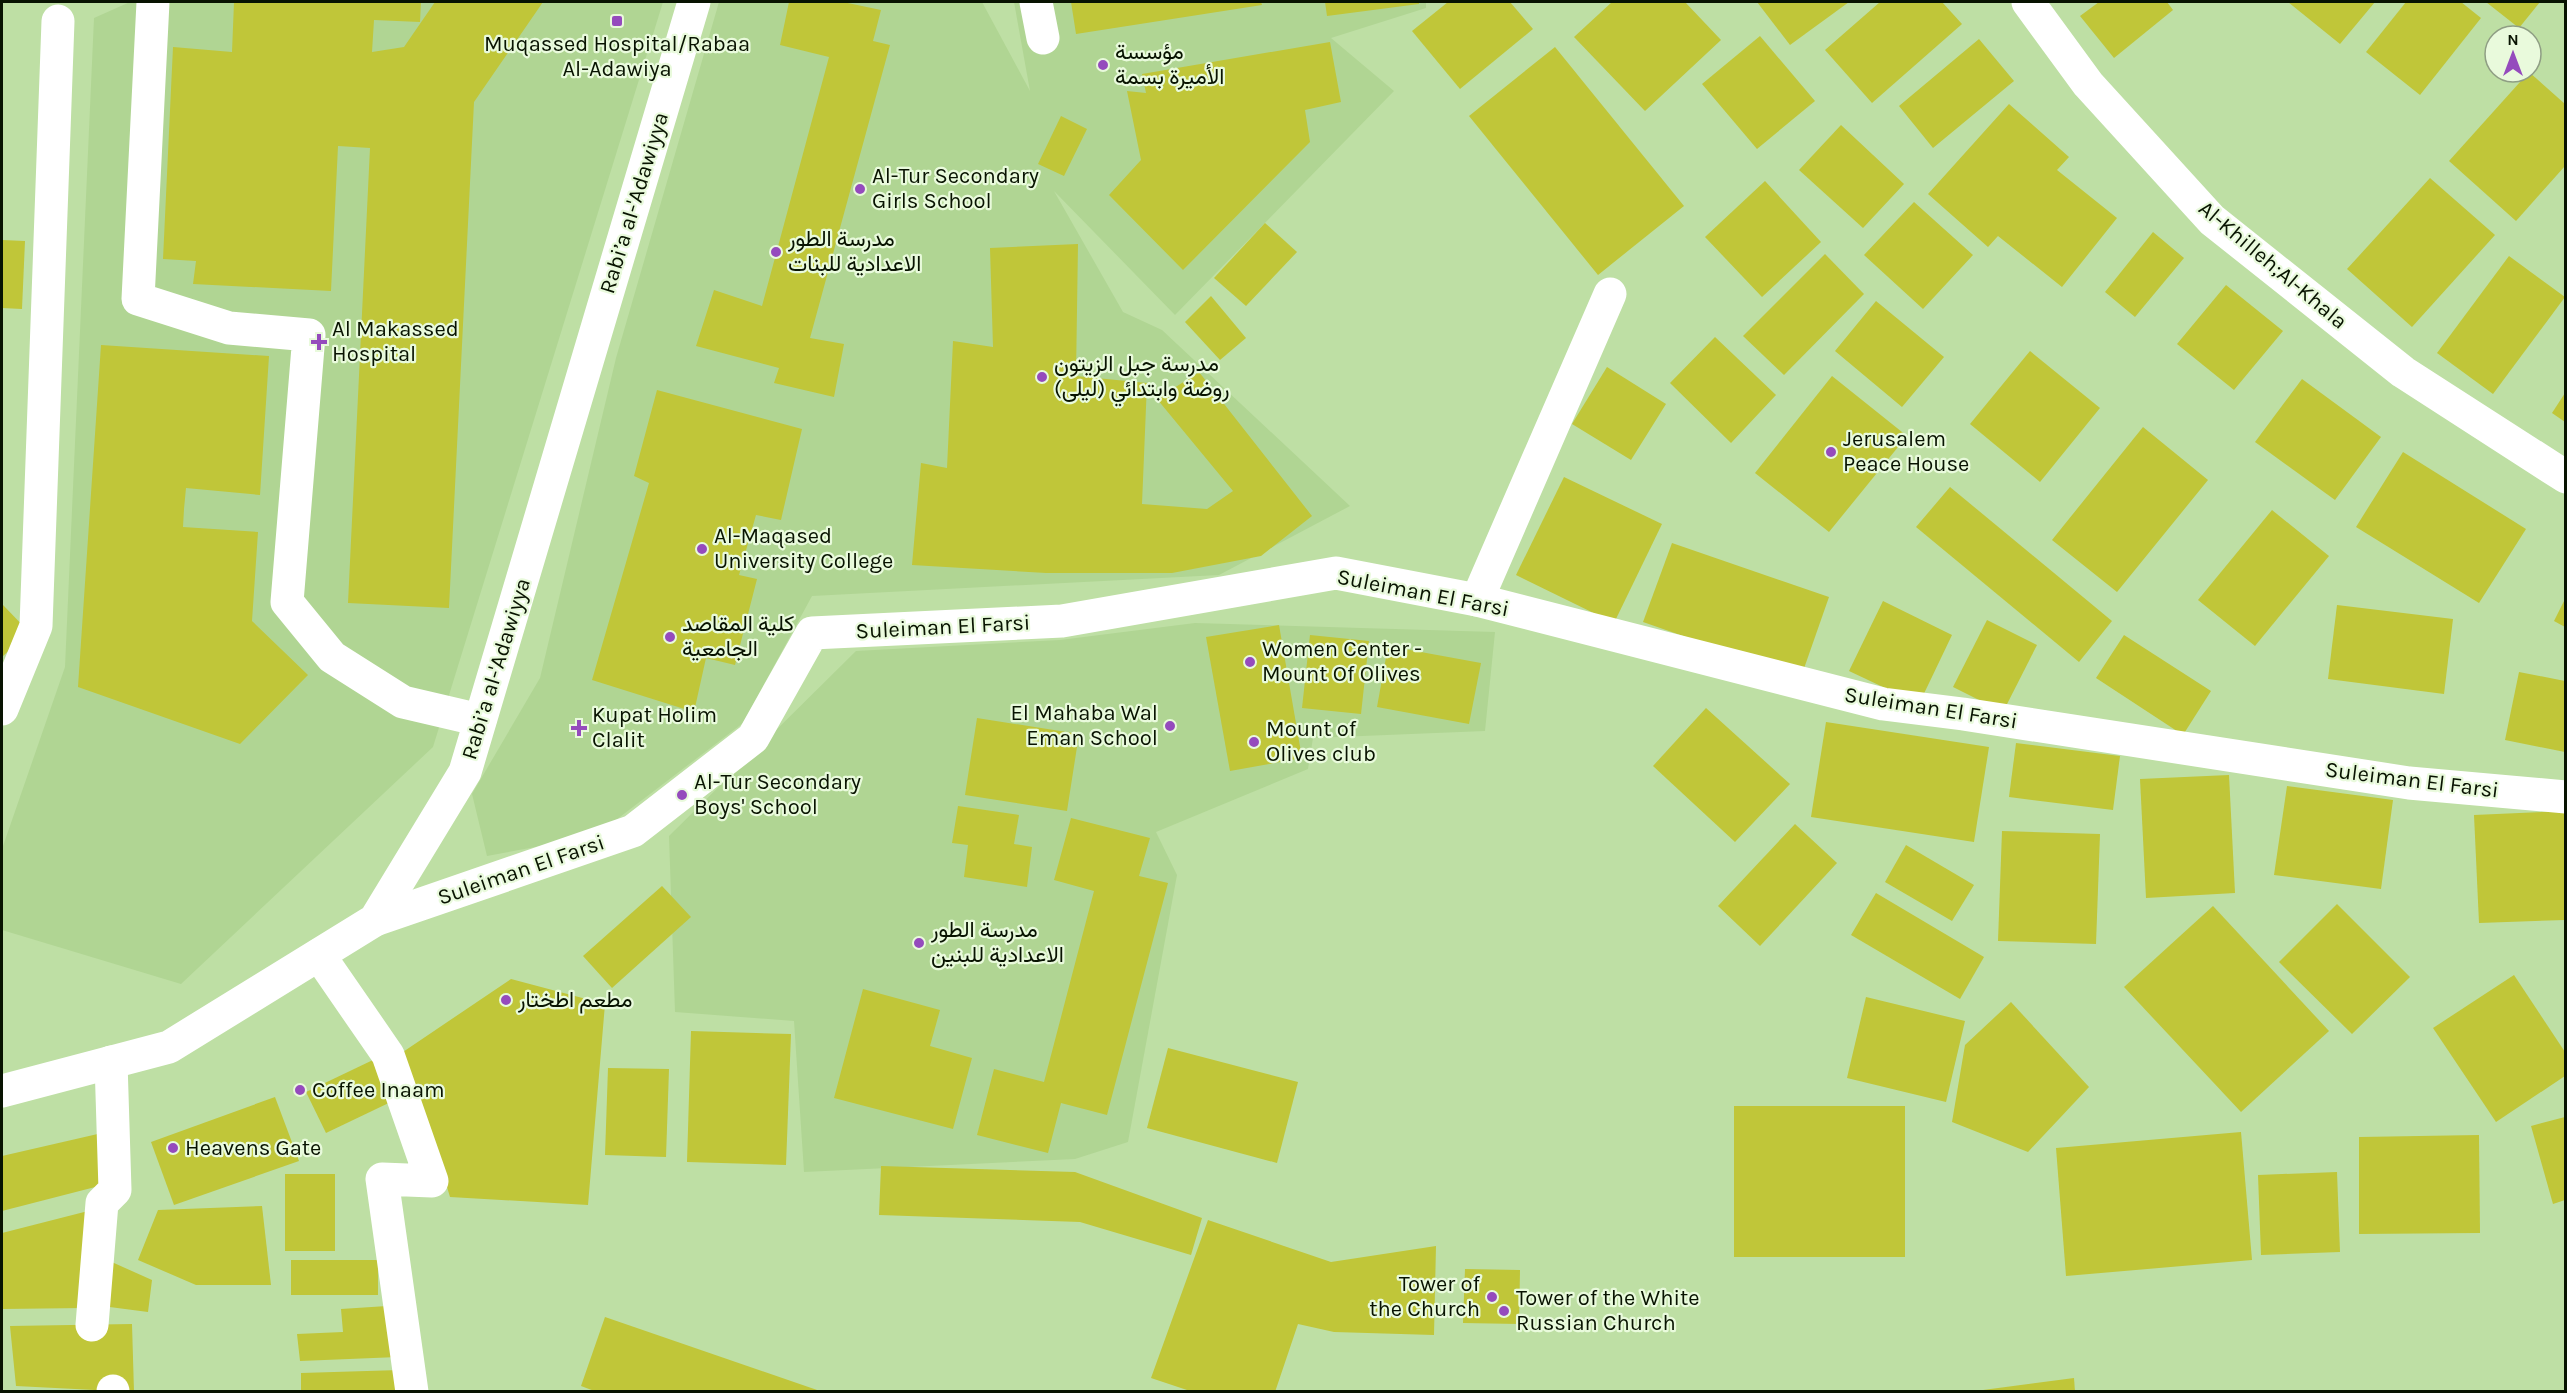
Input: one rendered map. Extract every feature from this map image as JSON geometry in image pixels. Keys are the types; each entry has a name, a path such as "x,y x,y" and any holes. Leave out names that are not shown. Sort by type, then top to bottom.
{"street":[{"path":"153,2 138,298 229,328 309,335 287,602 332,657 403,702 480,720"},
{"name":"Rabiʼa al-'Adawiyya","path":"2,1091 169,1047 375,921 465,772 694,2"},
{"path":"1036,2 1043,38"},
{"name":"Al-Khilleh;Al-Khala","path":"2028,2 2088,84 2212,220 2403,372 2565,477"},
{"path":"2,709 36,626 58,21"},
{"path":"1477,600 1610,294"},
{"name":"Suleiman El Farsi","path":"375,921 633,831 753,738 812,633 1062,621 1336,573 1477,600 1883,704 1963,714 2409,783 2565,797"},
{"path":"319,955 388,1055 435,1189 382,1179 412,1392"},
{"path":"92,1325 102,1203 115,1190 111,1062"}],"shaded area":[{"name":"Al Makassed Hospital","path":"130,2 663,2 433,747 181,984 2,930 2,849 65,667 94,18"},
{"path":"719,2 982,2 1030,91 1014,2 1426,2 1426,8 1331,38 1394,91 1175,315 1054,191 1123,312 1162,330 1350,506 1219,575 812,596 743,723 595,836 487,856 472,794 540,678 616,358"},
{"name":"مدرسة الطور الاعدادية للبنين","path":"1195,623 1495,632 1485,731 1313,738 1308,769 1156,832 1177,875 1128,1142 1075,1159 804,1172 794,1021 675,1012 669,836 856,651 1060,640"}],"building":[{"path":"234,2 421,2 420,22 374,20 372,52 404,47 435,2 543,2 474,102 449,608 348,603 370,148 338,146 331,291 193,284 196,261 163,259 173,47 232,52"},
{"path":"789,2 843,2 881,10 873,41 890,45 810,338 844,344 834,397 774,383 779,368 696,346 714,290 762,306 829,57 780,45"},
{"name":"مؤسسة الأميرة بسمة","path":"1071,2 1261,2 1262,5 1076,34"},
{"path":"1325,2 1419,2 1419,4 1327,16"},
{"path":"1448,2 1510,2 1533,29 1460,89 1412,31"},
{"path":"1612,2 1685,2 1721,40 1645,111 1574,37"},
{"path":"1757,2 1849,2 1790,45"},
{"path":"1880,2 1942,2 1962,24 1872,103 1825,50"},
{"path":"2099,2 2167,2 2173,10 2114,58 2080,16"},
{"path":"2288,2 2375,2 2340,44"},
{"path":"2406,2 2461,2 2481,18 2420,95 2366,52"},
{"path":"2486,2 2540,2 2522,24 2514,24"},
{"path":"1760,36 1815,101 1757,149 1702,84"},
{"path":"1979,39 2014,81 1933,148 1899,106"},
{"path":"1330,42 1341,102 1305,110 1310,142 1183,270 1109,195 1141,160 1127,91 1146,93 1142,74"},
{"path":"1555,47 1684,206 1598,275 1469,116"},
{"path":"2518,84 2542,84 2565,104 2565,166 2516,221 2449,161"},
{"path":"2009,104 2069,157 2057,170 2117,218 2062,287 1998,236 1988,247 1928,194"},
{"path":"1061,116 1087,129 1064,176 1038,164"},
{"path":"1841,125 1904,184 1863,228 1799,170"},
{"path":"2430,178 2495,235 2412,327 2347,269"},
{"path":"1765,181 1821,242 1762,297 1705,237"},
{"path":"1914,202 1973,255 1923,309 1864,255"},
{"path":"1265,223 1297,252 1246,306 1214,278"},
{"path":"2153,232 2184,258 2135,317 2105,292"},
{"path":"2,240 25,241 22,309 2,308"},
{"path":"1078,244 1076,376 1147,383 1142,504 1207,509 1233,491 1157,399 1199,372 1312,516 1261,556 1172,573 1046,573 912,565 921,463 947,468 953,341 993,347 990,248"},
{"path":"1825,254 1864,294 1784,375 1743,336"},
{"path":"2509,256 2565,297 2493,394 2437,353"},
{"path":"2226,285 2283,331 2234,390 2177,344"},
{"path":"1211,296 1246,338 1220,360 1185,322"},
{"path":"1876,301 1944,357 1902,407 1835,351"},
{"path":"1715,337 1776,395 1731,443 1670,383"},
{"path":"101,345 269,356 260,495 186,488 184,509 183,527 258,532 252,621 308,675 240,744 78,687"},
{"path":"2030,351 2100,408 2040,482 1970,424"},
{"path":"1607,367 1666,404 1631,460 1572,424"},
{"path":"1832,376 1907,436 1829,532 1755,473"},
{"path":"2302,379 2381,437 2335,500 2255,442"},
{"path":"657,390 802,429 781,520 756,515 739,575 757,579 735,665 706,658 694,712 592,680 649,483 634,476"},
{"path":"2565,393 2565,422 2552,413"},
{"path":"2143,427 2208,480 2117,592 2052,540"},
{"path":"2403,452 2526,529 2479,603 2356,527"},
{"path":"1564,477 1662,524 1614,623 1516,575"},
{"path":"1950,487 2112,621 2079,662 1916,527"},
{"path":"2272,510 2329,556 2255,646 2198,600"},
{"path":"1672,543 1829,597 1801,677 1643,622"},
{"path":"2565,599 2565,627 2554,621"},
{"path":"1883,601 1952,635 1919,704 1849,671"},
{"path":"2337,605 2453,619 2444,694 2328,679"},
{"path":"2,606 29,632 2,657"},
{"path":"1987,620 2037,645 2003,712 1953,687"},
{"path":"1279,625 1302,758 1230,771 1206,637"},
{"path":"1310,635 1369,641 1361,714 1302,708"},
{"path":"2124,635 2211,691 2183,735 2096,678"},
{"path":"1388,646 1481,663 1469,724 1377,707"},
{"path":"2519,672 2565,681 2565,752 2505,740"},
{"path":"1706,708 1790,784 1735,842 1653,766"},
{"path":"977,718 1079,734 1067,811 965,795"},
{"path":"1826,722 1989,747 1974,842 1811,817"},
{"path":"2016,743 2120,756 2113,810 2009,797"},
{"path":"2229,775 2235,893 2146,898 2140,779"},
{"path":"2287,786 2393,800 2381,889 2274,875"},
{"path":"958,806 1019,815 1014,844 1032,847 1027,887 964,877 968,845 952,843"},
{"path":"2565,811 2565,920 2479,923 2474,815"},
{"path":"1071,818 1150,838 1139,876 1168,883 1107,1115 1061,1103 1048,1153 977,1135 994,1069 1044,1082 1094,891 1054,880"},
{"path":"1795,824 1837,863 1760,946 1718,906"},
{"path":"2002,831 2100,834 2096,944 1998,941"},
{"path":"1906,845 1974,885 1952,921 1885,882"},
{"path":"662,886 691,917 612,988 583,956"},
{"path":"1876,893 1984,957 1960,999 1851,935"},
{"path":"2337,904 2410,977 2352,1034 2279,962"},
{"path":"2213,906 2329,1031 2241,1112 2124,987"},
{"path":"2514,975 2565,1052 2565,1076 2496,1122 2433,1028"},
{"path":"511,979 605,1004 588,1205 450,1197 428,1124 397,1056"},
{"path":"863,989 940,1010 930,1046 972,1058 953,1129 834,1098"},
{"path":"1866,997 1965,1021 1946,1102 1847,1078"},
{"path":"2011,1002 2089,1087 2028,1152 1952,1122 1965,1045"},
{"path":"691,1031 791,1034 786,1165 687,1162"},
{"path":"1168,1048 1298,1082 1277,1163 1147,1128"},
{"path":"375,1059 395,1100 326,1133 306,1092"},
{"path":"608,1068 669,1069 666,1157 605,1155"},
{"path":"275,1097 299,1161 174,1205 151,1142"},
{"path":"1734,1106 1905,1106 1905,1257 1734,1257"},
{"path":"2565,1117 2565,1200 2553,1204 2531,1126"},
{"path":"2241,1132 2252,1260 2066,1276 2056,1148"},
{"path":"102,1133 103,1185 2,1211 2,1156"},
{"path":"2479,1135 2480,1233 2359,1234 2359,1137"},
{"path":"881,1166 1075,1172 1202,1218 1191,1255 1080,1222 879,1215"},
{"path":"2337,1172 2340,1252 2261,1255 2258,1175"},
{"path":"285,1174 335,1174 335,1251 285,1251"},
{"path":"262,1206 271,1285 196,1285 138,1260 158,1210"},
{"path":"92,1210 85,1308 2,1309 2,1233"},
{"path":"1208,1220 1331,1262 1436,1246 1434,1335 1334,1332 1298,1324 1275,1392 1193,1392 1151,1378"},
{"path":"105,1259 152,1280 148,1312 102,1306"},
{"path":"291,1260 378,1260 378,1295 291,1295"},
{"name":"Tower of the Church","path":"1465,1269 1520,1270 1519,1324 1463,1323"},
{"path":"387,1306 398,1357 300,1361 297,1334 343,1332 341,1309"},
{"path":"605,1317 820,1391 597,1392 581,1386"},
{"path":"132,1324 134,1392 16,1386 10,1326"},
{"path":"400,1370 404,1392 301,1392 301,1373"},
{"path":"2074,1378 2075,1392 1983,1392 1983,1390"}],"place":[{"name":"Muqassed Hospital/Rabaa Al-Adawiya","path":"617,21"},
{"name":"مؤسسة الأميرة بسمة","path":"1103,65"},
{"name":"Al-Tur Secondary Girls School","path":"860,189"},
{"name":"مدرسة الطور الاعدادية للبنات","path":"776,252"},
{"name":"Al Makassed Hospital","path":"319,342"},
{"name":"مدرسة جبل الزيتون (ليلى) روضة وابتدائي","path":"1042,377"},
{"name":"Jerusalem Peace House","path":"1831,452"},
{"name":"Al-Maqased University College","path":"702,549"},
{"name":"كلية المقاصد الجامعية","path":"670,637"},
{"name":"Women Center - Mount Of Olives","path":"1250,662"},
{"name":"El Mahaba Wal Eman School","path":"1170,726"},
{"name":"Kupat Holim Clalit","path":"579,728"},
{"name":"Mount of Olives club","path":"1254,742"},
{"name":"Al-Tur Secondary Boys' School","path":"682,795"},
{"name":"مدرسة الطور الاعدادية للبنين","path":"919,943"},
{"name":"مطعم اطختار","path":"506,1000"},
{"name":"Coffee Inaam","path":"300,1090"},
{"name":"Heavens Gate","path":"173,1148"},
{"name":"Tower of the Church","path":"1492,1297"},
{"name":"Tower of the White Russian Church","path":"1504,1311"}]}
